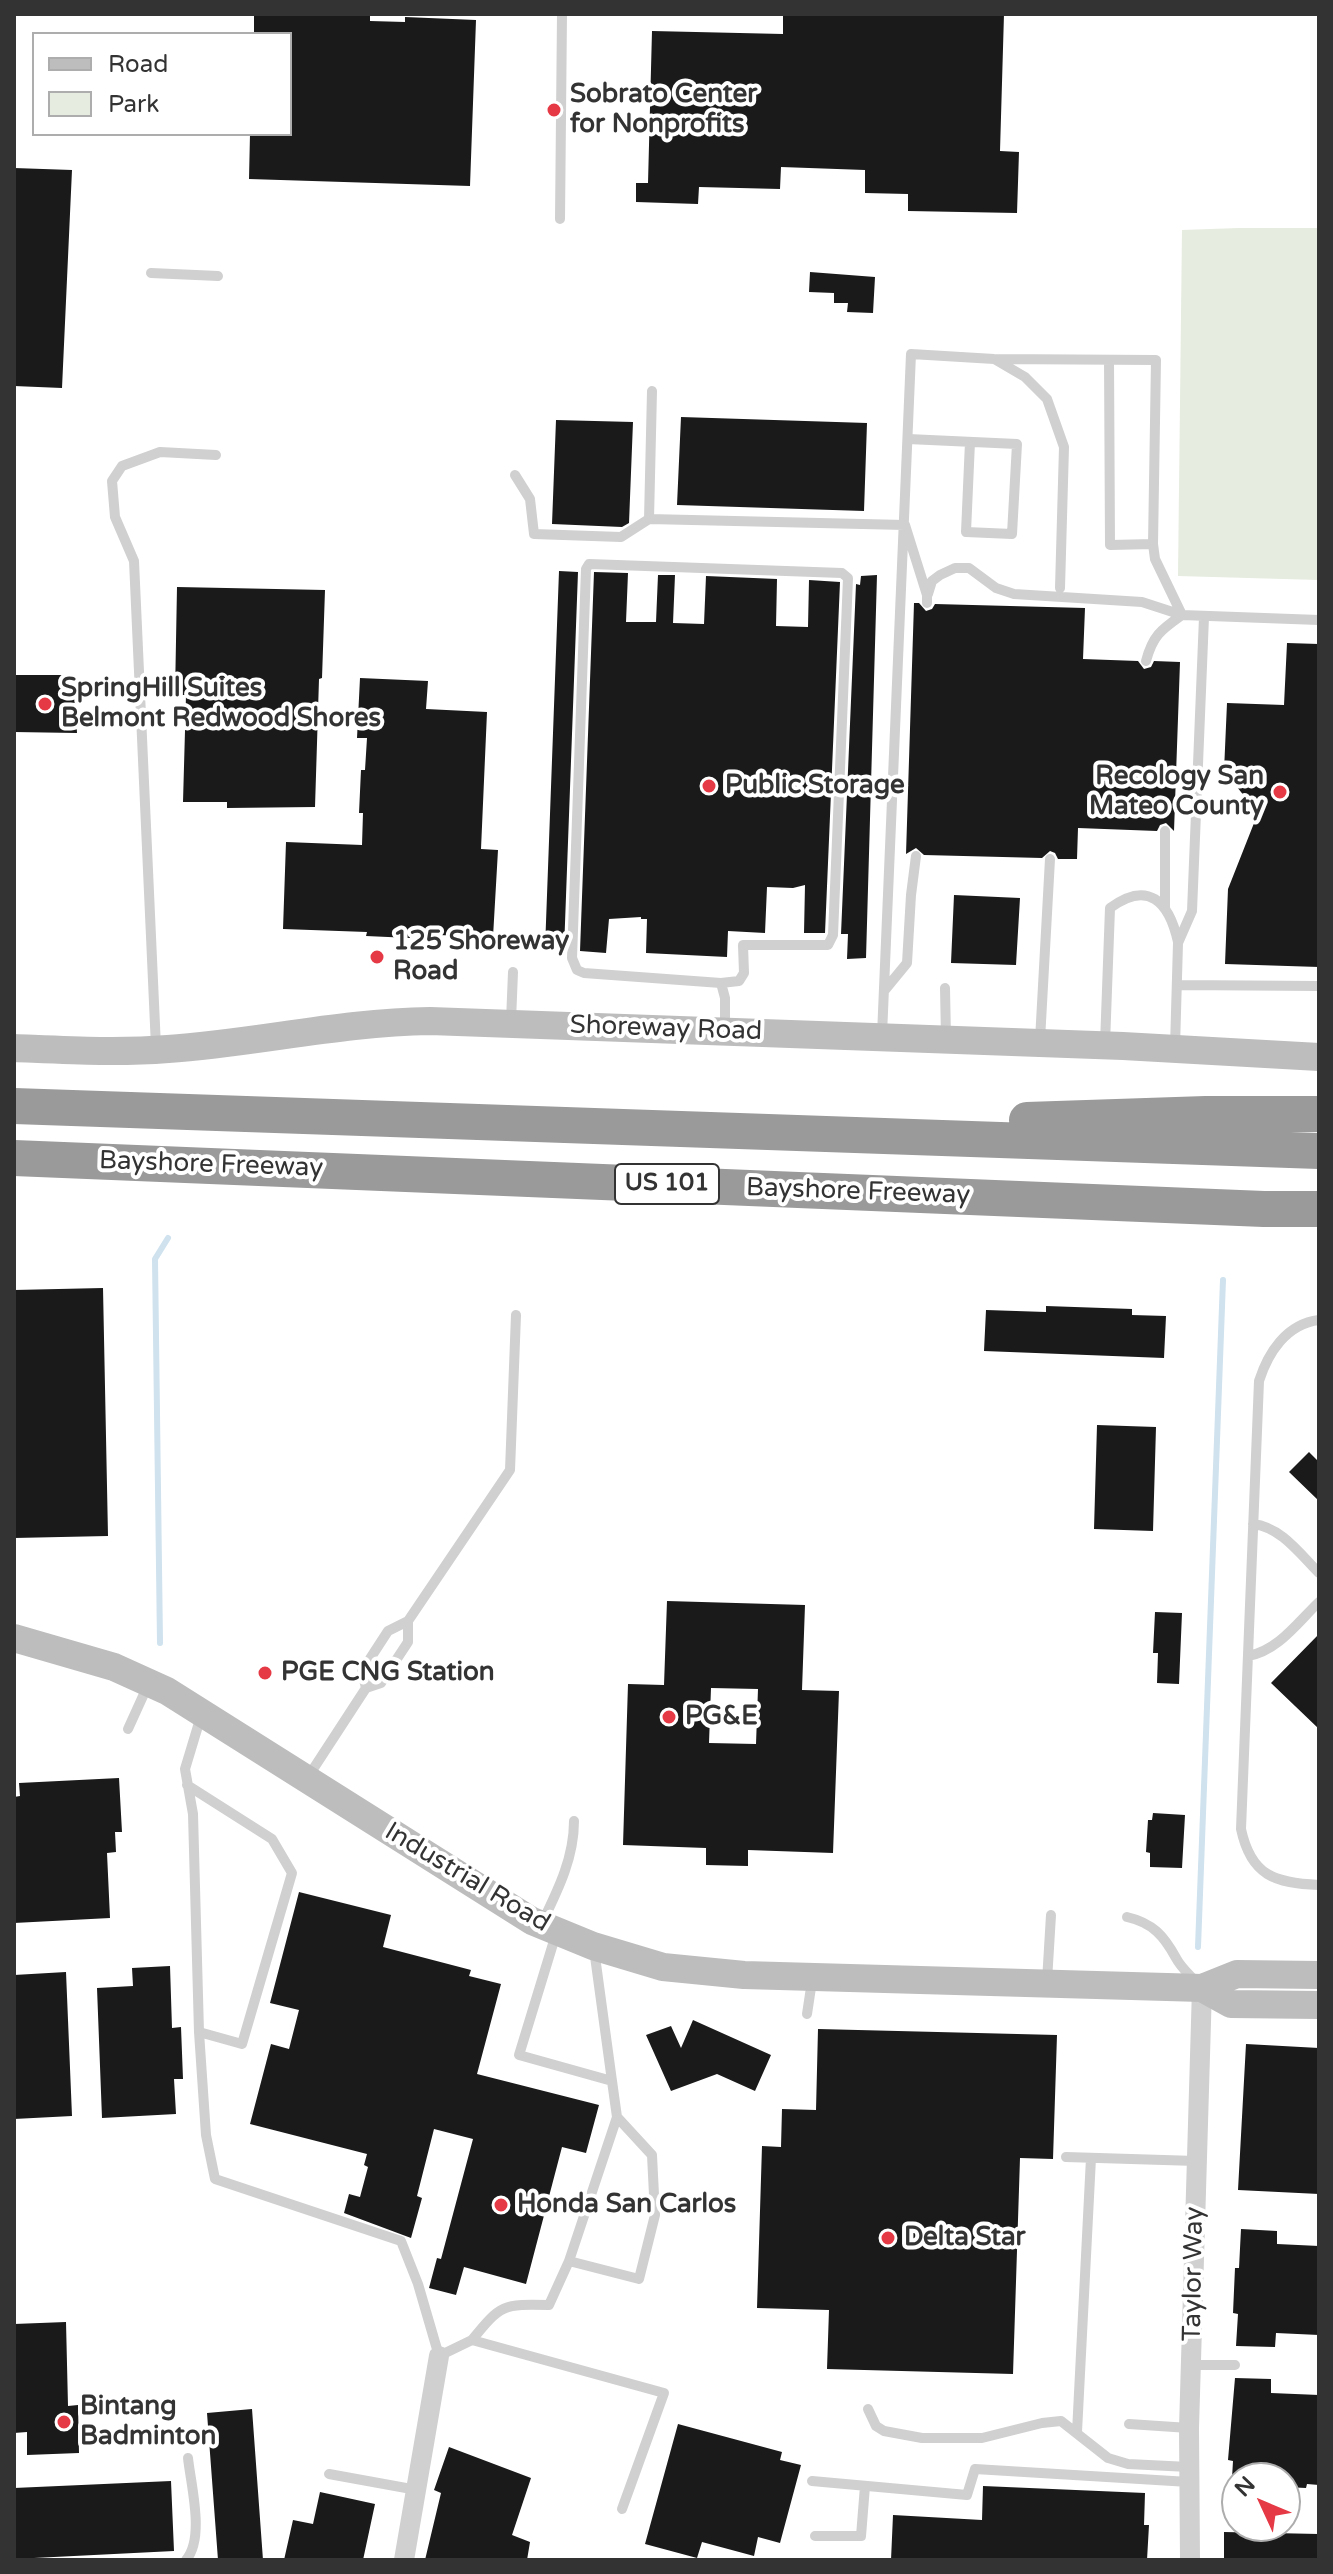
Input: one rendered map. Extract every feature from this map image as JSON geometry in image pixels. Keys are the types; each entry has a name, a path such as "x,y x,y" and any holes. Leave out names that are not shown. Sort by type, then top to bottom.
{"highway":[{"name":"Bayshore Freeway","path":"14,1106 1319,1151"},
{"path":"750,1132 1140,1115 1319,1114"},
{"name":"Bayshore Freeway","path":"14,1161 71,1160 1319,1209"},
{"path":"1264,1209 1319,1221"}],"main road":[{"name":"Shoreway Road","path":"14,1048 104,1052 156,1050 389,1021 1040,1043 1319,1057"},
{"name":"Industrial Road","path":"14,1638 114,1667 148,1683 549,1929 663,1967 744,1975 1202,1988 1237,1974 1319,1975"},
{"name":"Industrial Road","path":"1202,1988 1231,2004 1319,2005"}],"street":[{"name":"Taylor Way","path":"1190,2560 1189,2428 1202,1988"},
{"path":"404,2560 439,2356"}],"lane":[{"path":"560,219 562,14"},
{"path":"151,273 218,276"},
{"path":"882,1037 911,354 994,359 1156,360 1153,544 1155,559 1182,615"},
{"path":"994,359 1025,377 1047,399 1064,447 1060,588"},
{"path":"1109,360 1110,545 1153,544"},
{"path":"649,519 652,391"},
{"path":"908,439 1017,444 1012,534 966,532 970,442"},
{"path":"156,1050 134,561 115,517 112,481 122,466 160,452 216,455"},
{"path":"515,475 530,499 534,534 621,537 649,519 905,525"},
{"path":"905,525 927,599 932,581 940,575 955,568 969,568 996,588 1014,594 1142,602 1182,615 1204,617 1319,620"},
{"path":"589,564 842,573 848,578 833,935 828,945 743,945 744,973 739,981 721,983 584,973 577,970 572,958 586,569 589,564"},
{"path":"1146,661 1159,631 1182,615"},
{"path":"1178,943 1192,911 1204,617"},
{"path":"1165,831 1165,910"},
{"path":"884,991 907,963 916,856"},
{"path":"1040,1043 1050,859"},
{"path":"1105,1046 1110,908 1125,897 1147,895 1158,899 1174,923 1178,943 1175,1050"},
{"path":"511,1023 513,972"},
{"path":"721,983 725,998 725,1031"},
{"path":"1177,985 1319,986"},
{"path":"945,988 946,1040"},
{"path":"366,1688 362,1671 388,1631 408,1621 510,1470 516,1315"},
{"path":"1319,1320 1284,1335 1266,1360 1259,1381 1241,1829 1252,1861 1269,1877 1289,1883 1319,1885"},
{"path":"1253,1524 1267,1525 1280,1534 1319,1573"},
{"path":"1248,1656 1261,1653 1281,1640 1319,1602"},
{"path":"307,1780 366,1688 381,1683 408,1642 408,1621"},
{"path":"128,1729 148,1683"},
{"path":"201,1713 185,1769 193,1814 199,2032 206,2135 215,2179 401,2241 418,2284 439,2356 472,2340 494,2313 503,2308 512,2304 549,2305 569,2261 617,2117 593,1946"},
{"path":"187,1785 272,1839 292,1873 242,2044 199,2032"},
{"path":"574,1821 565,1875 519,2055 612,2081"},
{"path":"1047,1984 1051,1915"},
{"path":"1127,1917 1146,1921 1173,1948 1176,1959 1202,1988"},
{"path":"807,2014 812,1977"},
{"path":"569,2261 639,2279 655,2215 652,2155 617,2117"},
{"path":"1066,2157 1196,2161"},
{"path":"1077,2432 1091,2158"},
{"path":"472,2340 664,2393 622,2509"},
{"path":"1192,2365 1235,2365"},
{"path":"868,2409 876,2426 884,2431 922,2438 982,2438 1061,2421 1108,2458 1189,2475"},
{"path":"1129,2424 1189,2428"},
{"path":"186,2560 192,2553 196,2536 188,2458"},
{"path":"812,2481 967,2495 975,2469 1189,2475"},
{"path":"329,2474 417,2490"},
{"path":"815,2536 861,2536 865,2486"}],"green space":[{"path":"1319,228 1319,580 1178,576 1182,230"}],"building":[{"path":"254,14 345,14 370,16 370,21 405,22 405,17 476,20 470,186 249,179 250,136 292,136 292,32 254,32"},
{"path":"783,14 1004,14 1000,151 1019,152 1017,213 908,211 908,194 865,193 865,170 781,167 780,189 699,187 698,204 636,202 636,183 648,183 652,31 783,34"},
{"path":"14,168 72,170 62,388 14,386"},
{"path":"810,272 875,277 873,313 847,312 848,303 834,303 834,293 809,292"},
{"path":"681,417 867,423 864,511 677,505"},
{"path":"556,420 633,422 629,523 622,527 552,524"},
{"path":"559,571 578,572 564,950 545,949"},
{"path":"594,572 628,573 626,622 656,622 658,575 675,575 673,623 704,624 706,576 777,579 776,626 808,627 809,580 840,582 825,933 804,933 805,885 767,887 765,933 728,931 727,957 646,953 647,919 641,917 609,919 606,953 580,951"},
{"path":"877,575 866,958 847,959 848,934 841,934 856,584 860,585 861,576"},
{"path":"177,587 325,590 315,807 227,808 227,802 183,802 186,695 175,695"},
{"path":"914,603 919,603 926,611 935,604 1085,608 1083,659 1138,661 1144,669 1151,667 1154,661 1180,662 1174,831 1166,823 1160,825 1157,831 1078,828 1077,859 1058,859 1050,851 1042,858 924,855 916,848 906,854"},
{"name":"Recology San Mateo County","path":"1287,643 1319,644 1319,967 1225,964 1228,889 1258,813 1224,771 1227,703 1284,705"},
{"name":"SpringHill Suites Belmont Redwood Shores","path":"14,675 74,675 77,733 14,732"},
{"path":"360,678 428,681 426,709 487,712 481,849 498,850 493,937 410,934 410,938 366,936 367,932 283,929 286,842 362,845 363,813 359,813 361,770 365,770 367,738 357,738"},
{"path":"954,895 1020,898 1016,965 951,963"},
{"path":"103,1288 108,1536 14,1538 14,1290"},
{"path":"1046,1306 1132,1309 1132,1315 1166,1316 1164,1358 984,1351 986,1310 1046,1312"},
{"path":"1097,1425 1156,1427 1153,1531 1094,1529"},
{"path":"1309,1452 1319,1462 1319,1501 1289,1472"},
{"name":"PG&E","path":"667,1601 805,1605 802,1690 839,1691 833,1853 748,1850 748,1866 706,1865 706,1848 623,1845 628,1684 664,1685","holes":["711,1688 758,1689 756,1744 709,1743"]},
{"path":"1155,1612 1182,1613 1179,1684 1157,1683 1158,1653 1153,1653"},
{"path":"1319,1634 1319,1729 1271,1683"},
{"path":"119,1778 122,1832 115,1832 116,1852 107,1853 110,1918 14,1923 14,1797 20,1796 19,1783"},
{"path":"1153,1813 1185,1815 1182,1868 1150,1867 1150,1853 1146,1852 1148,1820 1152,1820"},
{"path":"299,1892 391,1915 383,1947 471,1970 469,1976 501,1984 477,2074 599,2105 586,2153 562,2147 526,2284 464,2267 456,2295 429,2288 437,2258 441,2259 473,2139 434,2129 417,2196 422,2198 411,2238 344,2213 349,2194 360,2197 368,2167 364,2165 367,2154 250,2124 271,2044 289,2049 299,2010 270,2003"},
{"path":"170,1966 172,2028 181,2027 183,2079 174,2079 176,2114 102,2118 97,1988 133,1986 132,1968"},
{"path":"66,1972 72,2116 14,2119 14,1975"},
{"path":"693,2020 771,2055 755,2091 717,2074 671,2091 646,2035 671,2026 681,2048"},
{"name":"Delta Star","path":"818,2029 1057,2035 1053,2159 1020,2158 1013,2374 827,2369 829,2310 757,2308 762,2146 781,2147 782,2109 816,2110"},
{"path":"1246,2044 1319,2048 1319,2194 1238,2190"},
{"path":"1241,2229 1277,2231 1277,2244 1319,2246 1319,2335 1276,2333 1275,2347 1236,2346 1238,2314 1233,2313"},
{"path":"66,2322 68,2406 78,2405 79,2453 27,2455 27,2432 14,2433 14,2324"},
{"path":"1235,2378 1271,2379 1271,2393 1319,2395 1319,2485 1307,2484 1306,2488 1301,2488 1301,2462 1228,2460"},
{"path":"252,2409 263,2560 218,2560 207,2413"},
{"path":"678,2424 782,2452 780,2460 801,2465 780,2543 758,2537 754,2556 702,2542 697,2558 645,2544"},
{"path":"449,2447 531,2478 512,2535 530,2542 527,2560 425,2560 441,2493 434,2490"},
{"path":"171,2481 174,2551 14,2559 14,2488"},
{"path":"983,2486 1145,2493 1144,2525 1149,2525 1147,2560 891,2560 893,2515 982,2520"},
{"path":"320,2492 375,2504 363,2560 284,2560 293,2520 313,2524"},
{"path":"1301,2534 1319,2534 1319,2560 1224,2560 1224,2542 1301,2542"}],"waterway":[{"path":"160,1643 155,1259 168,1238"},
{"path":"1198,1947 1223,1280"}],"place":[{"name":"Sobrato Center for Nonprofits","path":"554,110"},
{"name":"SpringHill Suites Belmont Redwood Shores","path":"45,704"},
{"name":"Public Storage","path":"709,786"},
{"name":"Recology San Mateo County","path":"1280,792"},
{"name":"125 Shoreway Road","path":"377,957"},
{"name":"PGE CNG Station","path":"265,1673"},
{"name":"PG&E","path":"669,1717"},
{"name":"Honda San Carlos","path":"501,2205"},
{"name":"Delta Star","path":"888,2238"},
{"name":"Bintang Badminton","path":"64,2422"}]}
